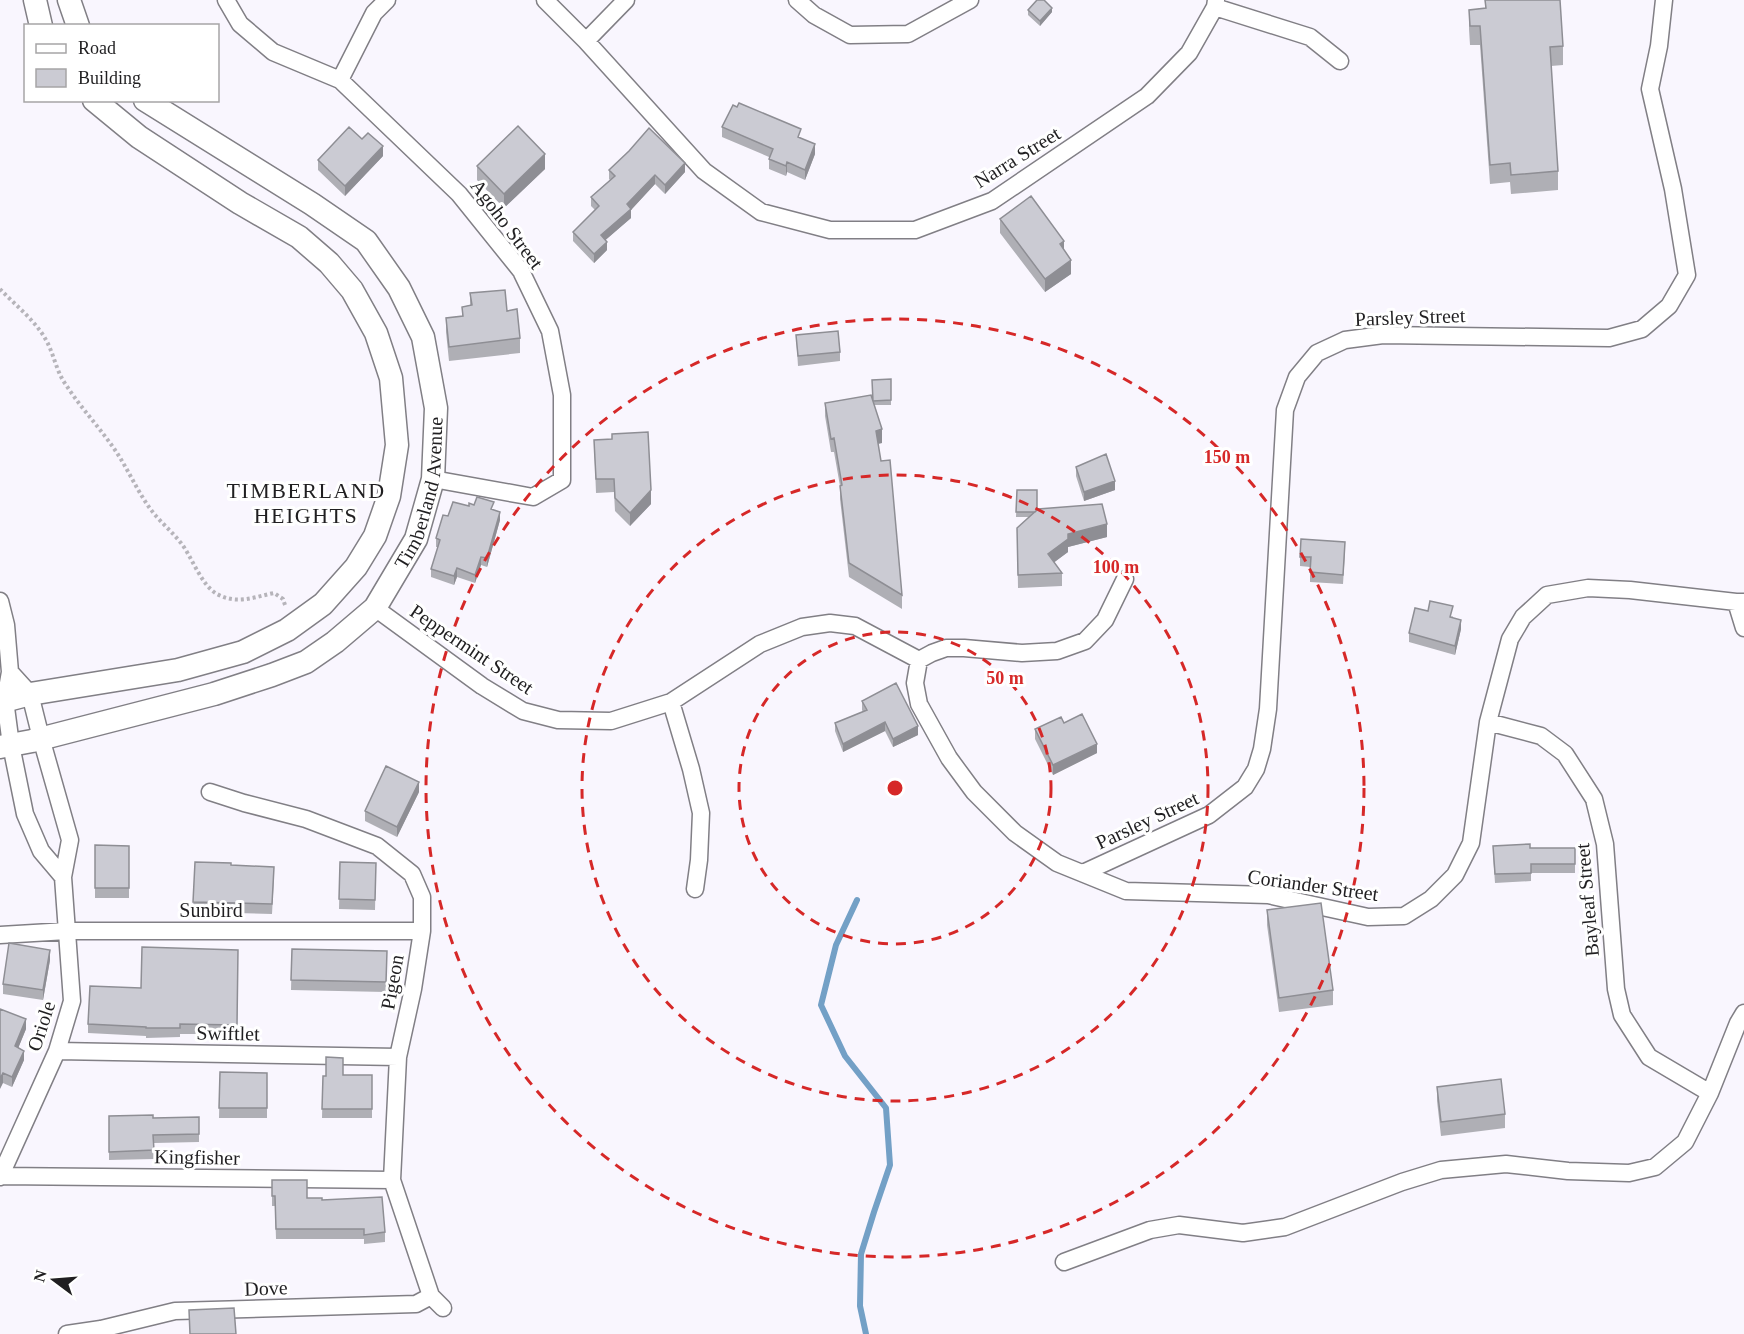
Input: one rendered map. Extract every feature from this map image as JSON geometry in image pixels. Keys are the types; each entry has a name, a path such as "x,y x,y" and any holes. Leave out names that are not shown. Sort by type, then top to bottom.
{"street":[{"path":"35,0 41,24"},
{"path":"69,0 77,24"},
{"name":"Agoho Street","path":"226,0 240,24 273,52 340,80 459,194 521,271 550,330 562,395 562,480 533,498 433,479"},
{"path":"340,80 374,13 387,0"},
{"name":"Narra Street","path":"545,0 586,41 704,171 761,212 830,230 915,230 992,201 1147,96 1189,53 1215,3"},
{"path":"586,41 626,0"},
{"path":"797,0 814,15 850,35 908,34 970,0"},
{"name":"Parsley Street","path":"1083,873 1209,815 1245,787 1256,769 1262,749 1268,710 1285,410 1297,377 1317,353 1345,340 1383,335 1609,338 1642,329 1669,306 1687,275 1673,189 1650,89 1659,46 1664,0"},
{"path":"1215,3 1310,37 1340,61"},
{"name":"Timberland Avenue","path":"3,701 30,694 178,670 243,652 287,630 323,604 356,567 375,536 389,495 397,445 391,378 376,333 352,290 329,263 298,237 240,203 140,137 96,102"},
{"name":"Timberland Avenue","path":"5,746 214,694 306,662 335,642 375,608 416,539 433,479 436,408 423,337 399,288 366,241 312,204 148,102"},
{"path":"240,203 262,174"},
{"path":"919,660 946,648 1022,653 1056,651 1085,641 1105,620 1125,579"},
{"name":"Coriander Street","path":"919,660 915,683 919,704 949,758 975,792 1015,833 1057,863 1126,891 1268,895 1368,917 1404,916 1431,899 1455,875 1471,843 1488,722 1509,639 1523,616 1547,595 1588,588 1630,590 1740,602"},
{"path":"0,602 6,625 10,672 3,701 5,746 25,814 41,851 63,877"},
{"path":"1740,602 1744,628"},
{"name":"Peppermint Street","path":"375,608 482,686 523,711 558,720 611,720 671,702 760,644 802,627 830,623 855,626 919,660"},
{"path":"10,672 30,694"},
{"name":"Oriole","path":"0,1177 57,1051 72,1001 63,877 70,840 30,694"},
{"path":"671,702 691,769 701,813 695,889"},
{"name":"Bayleaf Street","path":"1488,722 1541,736 1565,754 1594,799 1605,844 1616,989 1622,1015 1648,1057 1710,1093"},
{"name":"Pigeon","path":"210,792 306,819 377,846 411,874 422,897 422,931 413,989 398,1057 392,1180 437,1302"},
{"name":"Sunbird","path":"0,935 67,930 422,931"},
{"path":"1064,1262 1150,1230 1179,1225 1243,1233 1285,1227 1402,1182 1441,1170 1506,1164 1568,1171 1629,1173 1655,1167 1685,1142 1710,1093 1744,1013"},
{"name":"Swiftlet","path":"57,1051 398,1057"},
{"name":"Kingfisher","path":"0,1177 392,1180"},
{"name":"Dove","path":"66,1334 101,1329 175,1311 437,1302"}],"path":[{"path":"0,289 39,330 63,382 116,452 138,491 156,516 180,542 209,587 219,596 233,600 248,600 274,593 283,599 287,630"}],"building":[{"path":"1037,0 1044,0 1052,8 1040,21 1028,10"},
{"path":"1485,0 1560,0 1563,46 1550,47 1558,171 1511,175 1510,163 1490,165 1480,26 1470,26 1469,10 1486,8"},
{"path":"739,103 801,129 798,137 815,144 805,170 787,162 786,166 769,159 773,149 722,127 733,105 737,107"},
{"path":"518,126 545,154 504,194 477,166"},
{"path":"349,127 362,139 368,133 383,146 345,186 318,160"},
{"path":"649,128 685,163 665,185 655,175 627,204 631,209 601,235 607,242 594,254 573,232 599,206 591,197 615,176 609,170"},
{"path":"1031,196 1064,241 1060,244 1071,260 1045,279 1000,219"},
{"path":"505,290 507,311 517,309 520,338 449,347 446,318 463,316 462,307 472,305 470,293"},
{"path":"838,331 840,352 798,356 796,335"},
{"path":"891,379 891,400 873,401 872,380"},
{"path":"871,395 882,429 876,431 881,461 890,460 902,595 849,563 840,486 842,485 825,403"},
{"path":"648,432 651,490 630,513 615,498 614,479 596,479 594,440 612,439 612,434"},
{"path":"1106,454 1115,481 1084,492 1076,467"},
{"path":"1017,490 1037,490 1037,510 1035,512 1016,512"},
{"path":"477,497 494,502 491,509 500,512 487,558 481,557 475,575 457,568 454,576 431,569 440,540 436,538 443,515 448,516 453,502 474,505"},
{"path":"1102,504 1107,524 1068,534 1068,539 1048,554 1062,573 1018,575 1017,528 1038,509"},
{"path":"1301,539 1345,542 1343,575 1310,572 1311,557 1300,557"},
{"path":"1430,601 1453,606 1450,617 1461,620 1455,646 1409,633 1415,608 1428,611"},
{"path":"896,683 918,726 893,739 885,722 843,744 835,723 867,710 862,701"},
{"path":"1082,714 1097,744 1053,765 1035,729 1061,717 1064,723"},
{"path":"386,766 419,782 397,827 365,811"},
{"path":"1530,844 1530,848 1575,848 1575,864 1531,864 1531,873 1495,874 1493,846"},
{"path":"95,845 129,846 129,888 95,888"},
{"path":"195,862 274,867 272,904 193,902"},
{"path":"340,862 376,863 375,900 339,899"},
{"path":"1321,903 1333,990 1279,998 1267,910"},
{"path":"9,943 50,950 43,990 3,984"},
{"path":"142,947 238,950 237,1025 180,1024 180,1028 146,1028 88,1024 90,986 141,988"},
{"path":"292,949 387,951 386,982 291,980"},
{"path":"0,1009 26,1019 15,1046 24,1051 12,1077 3,1073 0,1079"},
{"path":"326,1057 343,1058 343,1075 372,1075 372,1109 322,1109"},
{"path":"220,1072 267,1073 267,1108 219,1108"},
{"path":"1501,1079 1505,1114 1441,1122 1437,1087"},
{"path":"153,1115 153,1118 199,1117 199,1134 153,1135 154,1150 109,1152 109,1116"},
{"path":"272,1180 307,1180 307,1198 322,1198 322,1200 382,1197 385,1232 364,1235 364,1229 276,1229"},
{"path":"234,1308 236,1334 190,1334 189,1310"}],"waterway":[{"path":"857,900 836,945 821,1005 845,1056 886,1108 890,1165 861,1254 860,1306 866,1334"}],"district":[{"name":"TIMBERLAND HEIGHTS","path":"306,502"}]}
